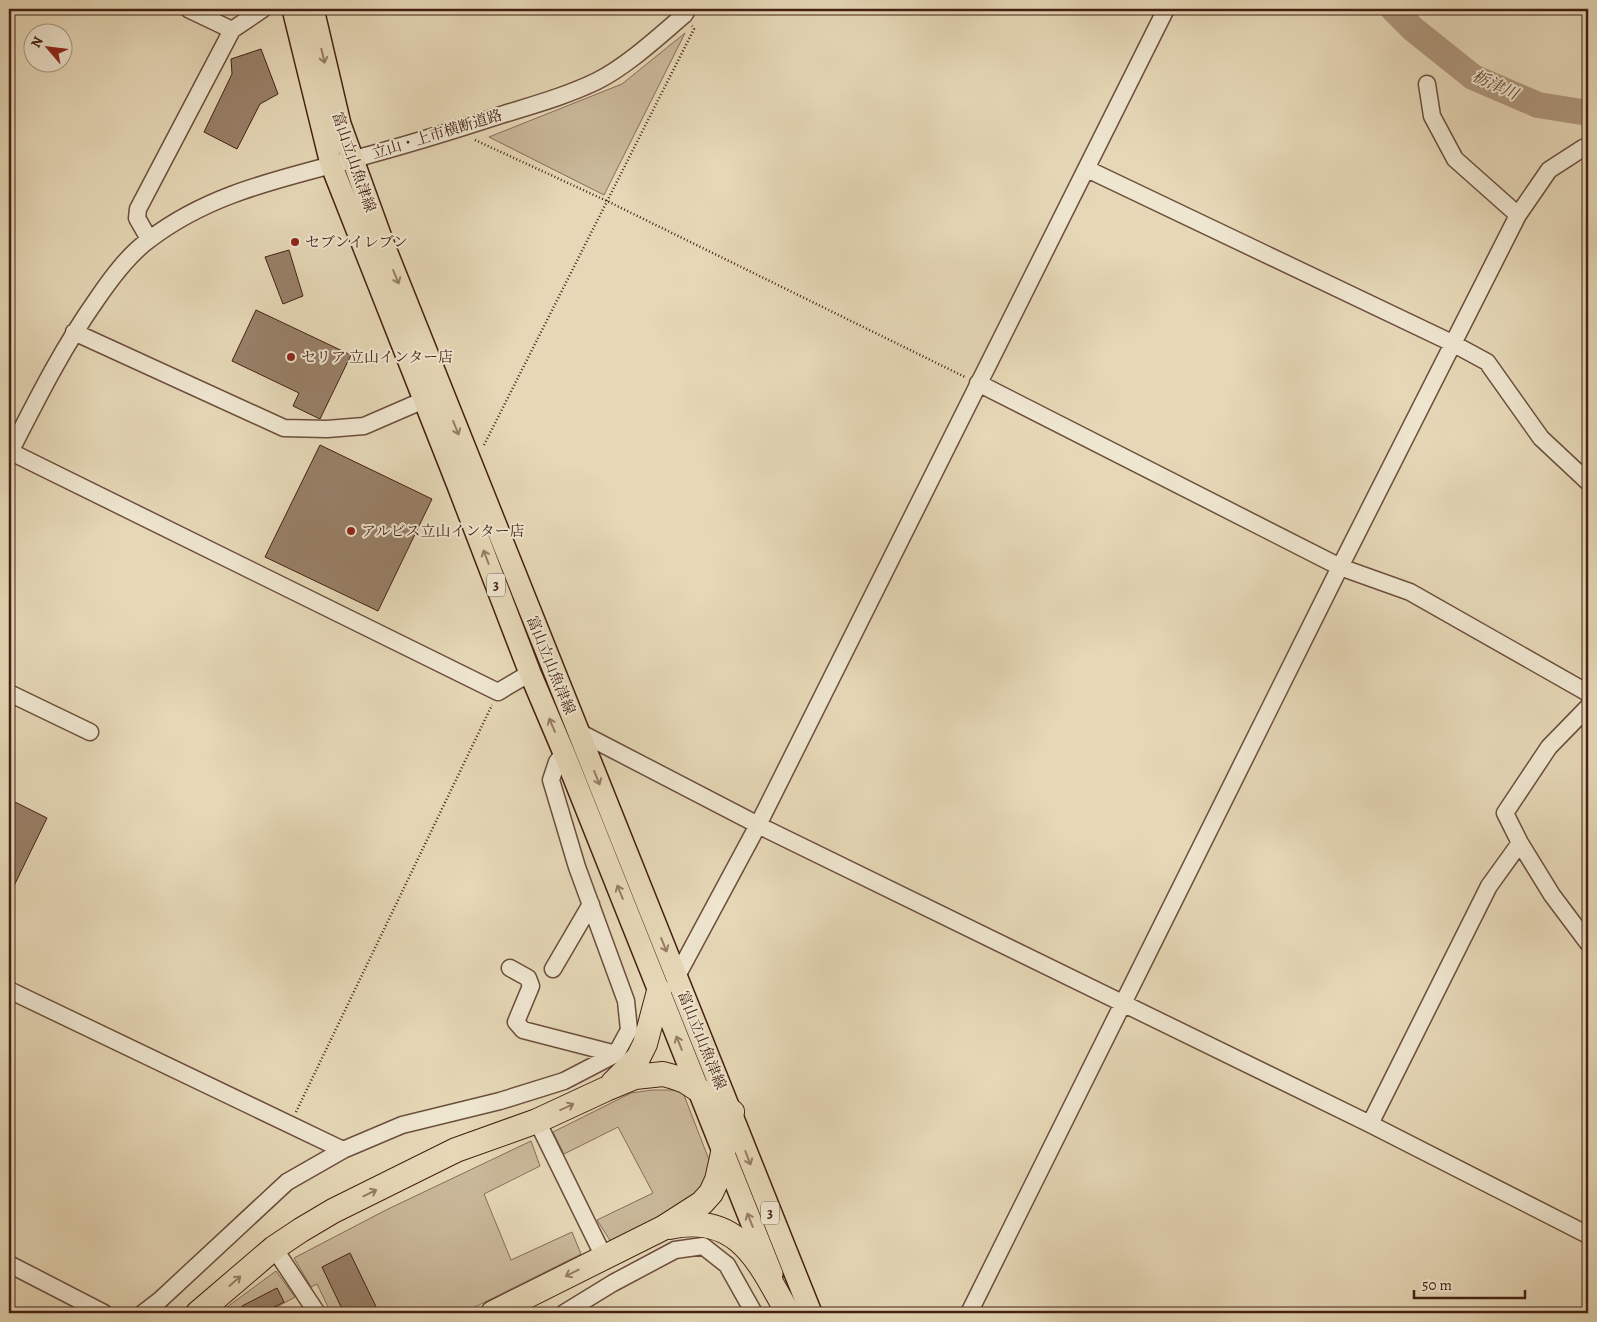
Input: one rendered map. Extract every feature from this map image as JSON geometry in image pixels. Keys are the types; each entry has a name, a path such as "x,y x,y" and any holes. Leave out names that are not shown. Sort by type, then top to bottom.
{"highway":[{"path":"606,1089 638,1058 668,983"},
{"path":"198,1313 274,1248 333,1211 456,1150 537,1121 606,1089 635,1078 663,1074 685,1081 732,1112 717,1180 711,1193 696,1208 663,1228 492,1313"},
{"path":"663,1228 686,1223 703,1224 732,1234 749,1250 788,1313"}],"main road":[{"name":"富山立山魚津線","path":"293,9 331,164 530,673 668,983 732,1112 748,1158 811,1313"},
{"name":"富山立山魚津線","path":"313,9 338,116 352,160 470,464 567,706 580,732 668,983 698,1089 788,1313"}],"street":[{"path":"188,9 224,21 262,9"},
{"path":"668,983 758,825 1166,9"},
{"name":"立山・上市横断道路","path":"9,452 74,332 115,273 149,239 186,215 222,198 278,178 352,160 453,130 545,101 598,81 641,52 686,12"},
{"path":"149,239 137,218 138,209 224,21"},
{"path":"1427,84 1432,116 1454,159 1518,215"},
{"path":"969,1313 1452,343 1518,215 1549,170 1583,148 1588,152"},
{"path":"1087,169 1452,343 1487,362 1541,438 1588,482"},
{"path":"74,332 284,428 327,429 364,426 424,400"},
{"path":"978,383 1340,567 1410,592 1588,693"},
{"path":"9,452 498,692 530,673"},
{"path":"9,693 90,732"},
{"path":"1588,707 1549,747 1505,813 1520,842 1552,894 1588,943"},
{"path":"580,732 758,825 1370,1124 1588,1235"},
{"path":"143,1313 160,1300 287,1182 343,1150 402,1125 500,1101 564,1081 616,1054 629,1030 626,1001 577,867 551,780 557,762 564,752"},
{"path":"1370,1124 1490,886 1520,842"},
{"path":"553,969 591,904"},
{"path":"510,968 528,978 531,986 516,1022 523,1030 616,1054"},
{"path":"9,990 343,1150"},
{"path":"537,1121 604,1257"},
{"path":"564,1313 613,1283 675,1250 702,1246 727,1265 754,1313"},
{"path":"274,1248 317,1313"},
{"path":"9,1264 104,1313"}],"path":[{"path":"470,464 487,440 694,29 686,12"},
{"path":"453,130 607,201 978,383"},
{"path":"289,1125 498,692"}],"shaded area":[{"path":"685,33 604,195 489,137 622,84"},
{"path":"652,1090 682,1090 711,1165 705,1192 673,1218 611,1242 597,1220 653,1193 618,1127 564,1154 553,1132 631,1093"},
{"path":"531,1141 540,1166 484,1194 511,1260 572,1232 581,1254 463,1313 331,1313 317,1284 311,1287 294,1258 386,1210"},
{"path":"276,1271 295,1297 266,1313 219,1313"}],"building":[{"path":"261,49 278,94 260,104 237,149 204,132 232,74 231,59"},
{"path":"289,250 303,296 283,304 265,257"},
{"path":"256,310 351,355 320,419 293,406 299,393 232,361"},
{"path":"320,445 432,499 378,611 265,557"},
{"path":"9,799 47,818 9,896"},
{"path":"350,1253 379,1313 344,1313 322,1267"},
{"path":"277,1288 284,1302 262,1313 246,1313 242,1306"}],"waterway":[{"name":"栃津川","path":"1393,9 1413,29 1473,77 1538,105 1588,113"}],"place":[{"name":"セブンイレブン","path":"295,242"},
{"name":"セリア 立山インター店","path":"291,357"},
{"name":"アルビス立山インター店","path":"351,531"}]}
